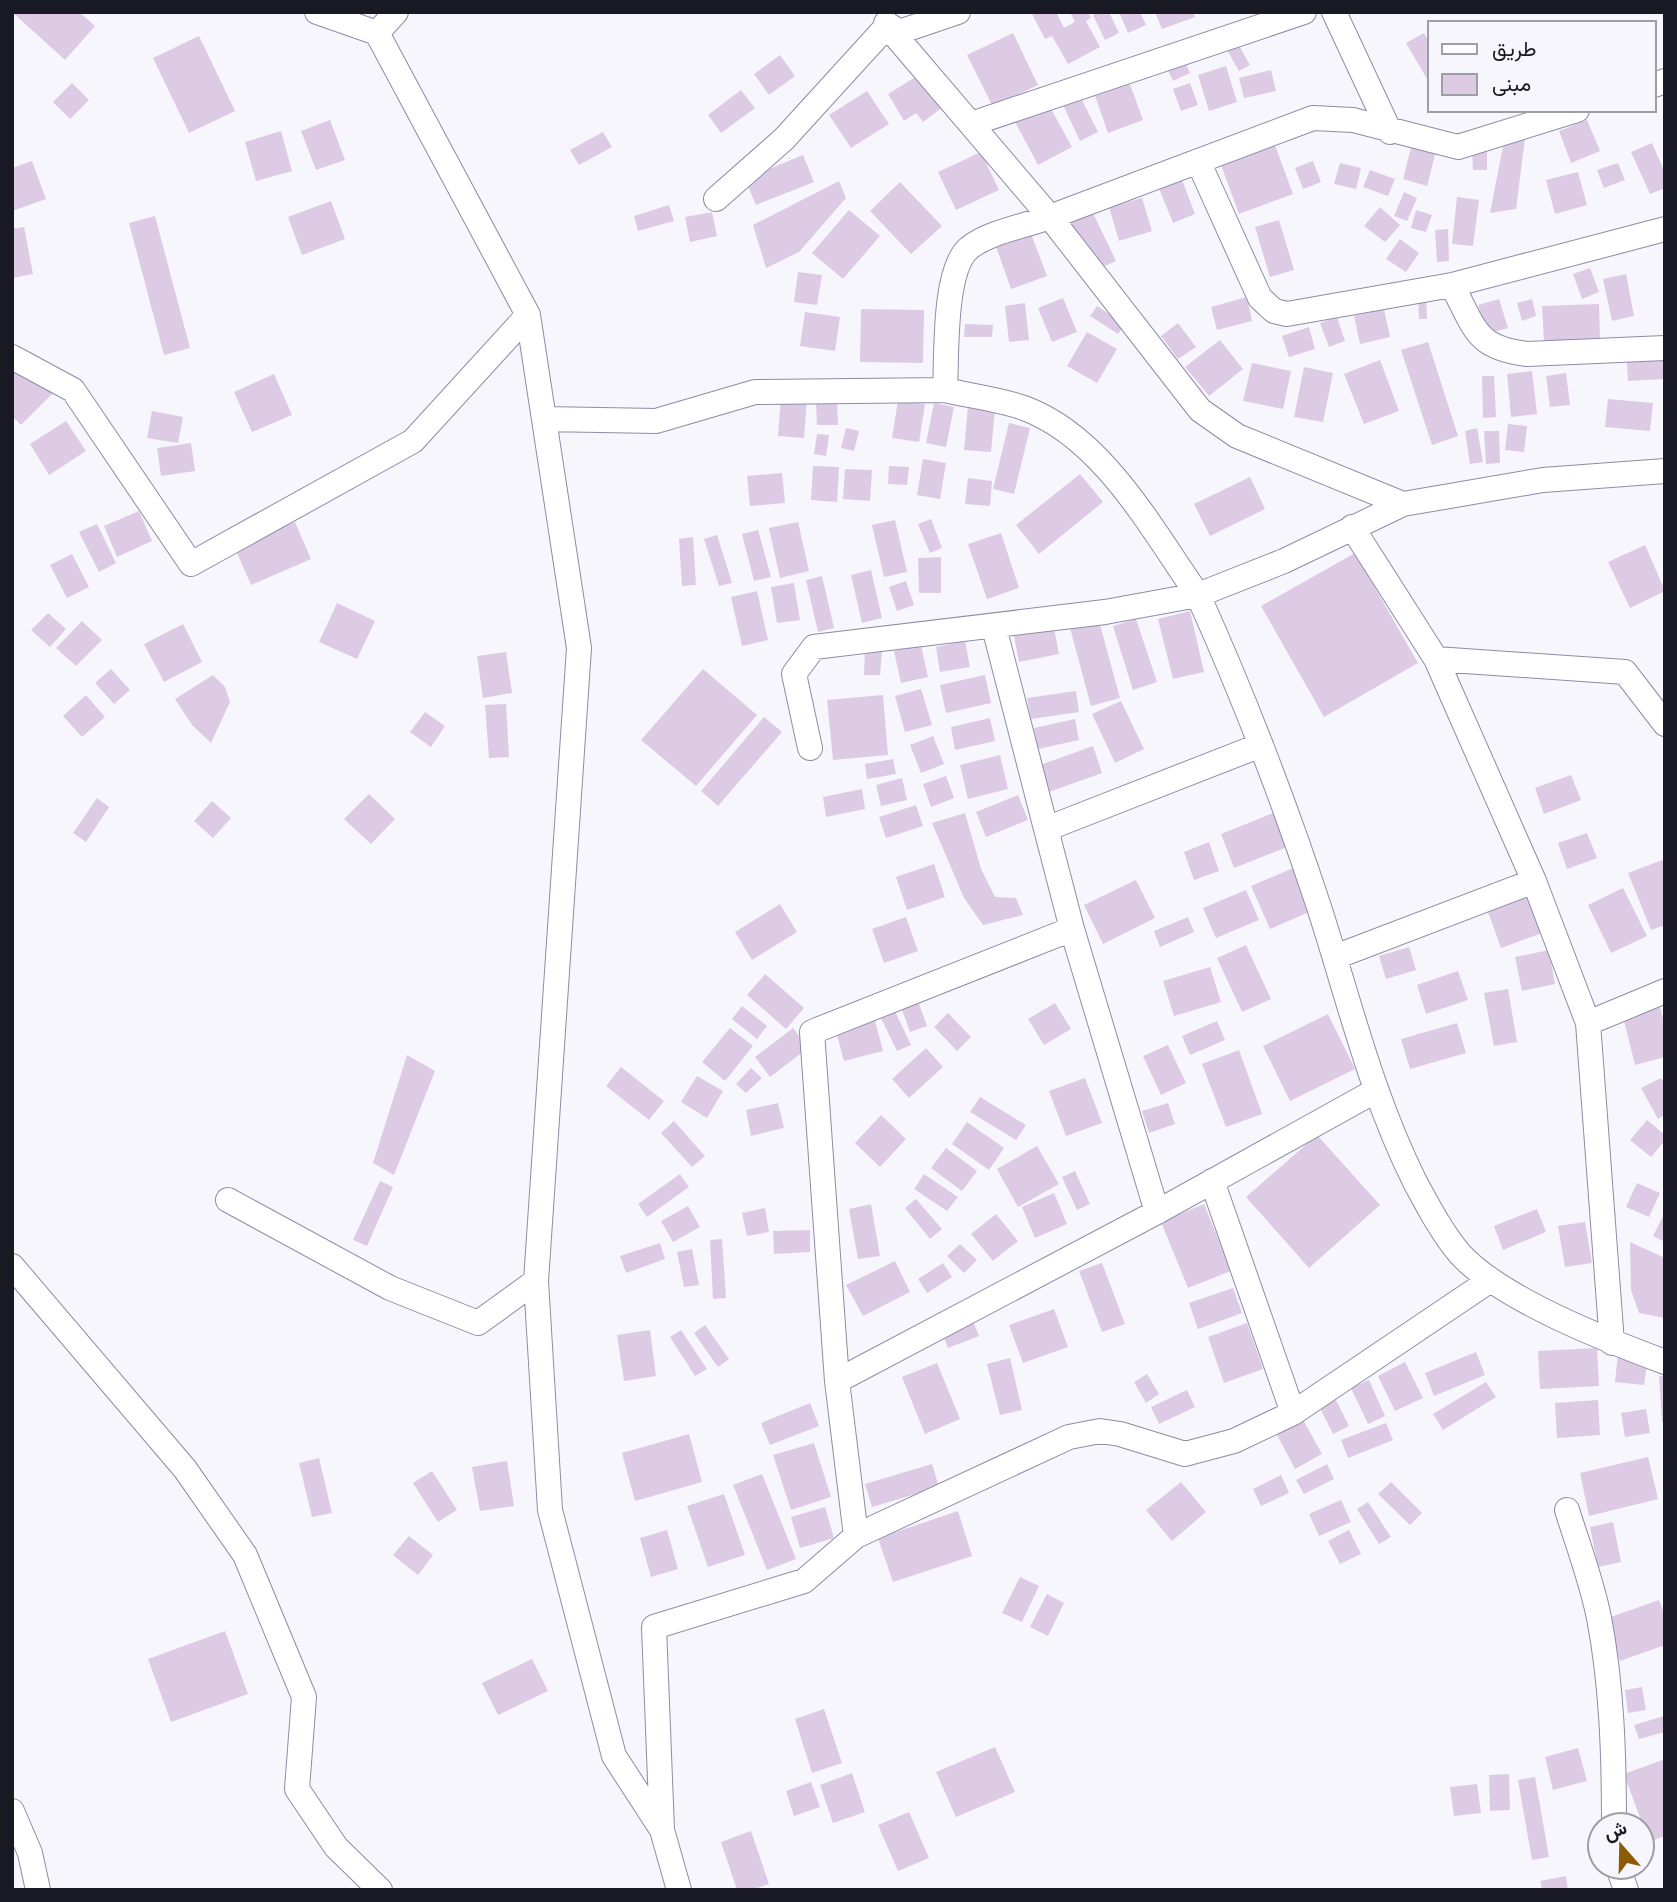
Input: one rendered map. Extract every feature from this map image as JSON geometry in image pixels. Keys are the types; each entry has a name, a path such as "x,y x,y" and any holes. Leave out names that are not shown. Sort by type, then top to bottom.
{"street":[{"path":"317,12 377,33 528,316 579,648 536,1281 550,1510 614,1756 663,1830"},
{"path":"377,33 396,12"},
{"path":"883,19 893,31 909,30 958,12"},
{"path":"971,124 1304,12"},
{"path":"1334,12 1390,132"},
{"path":"883,19 1050,217 1200,410 1214,423 1237,436 1403,504"},
{"path":"716,200 784,139 883,19"},
{"path":"945,390 952,283 961,256 971,246 988,238 1313,118 1353,120 1390,132 1458,147 1571,112"},
{"path":"1198,162 1260,298 1274,311 1300,312 1452,285 1665,229"},
{"path":"1452,285 1477,332 1488,344 1508,351 1527,354 1665,348"},
{"path":"12,357 74,390 191,564 413,441 528,316"},
{"path":"544,419 656,421 755,392 945,390 1025,408 1084,445 1108,469 1198,595 1291,820 1375,1091 1397,1146 1428,1206 1459,1252 1489,1281 1612,1343 1665,1362"},
{"path":"810,748 794,674 814,647 1105,612 1198,595 1284,561 1403,504 1543,480 1665,471"},
{"path":"1352,527 1436,659 1534,881 1588,1023 1612,1343"},
{"path":"994,627 1072,929 1157,1212"},
{"path":"1436,659 1625,672 1665,724"},
{"path":"1046,829 1261,745"},
{"path":"1335,957 1534,881"},
{"path":"856,1536 837,1381 812,1032 1072,929"},
{"path":"1588,1023 1665,990"},
{"path":"837,1381 1157,1212 1375,1091"},
{"path":"1212,1181 1293,1413"},
{"path":"228,1200 390,1288 478,1323 536,1281"},
{"path":"12,1266 185,1469 245,1555 304,1697 297,1789 336,1847 380,1890"},
{"path":"679,1890 663,1830 654,1627 804,1581 856,1536 1069,1437 1100,1432 1120,1434 1185,1454 1234,1441 1293,1413 1489,1281"},
{"path":"1567,1510 1598,1615 1608,1675 1614,1750 1614,1811"},
{"path":"12,1811 30,1853 38,1890"}],"building":[{"path":"12,12 79,12 95,26 65,60"},
{"path":"1031,12 1056,12 1064,28 1075,22 1070,12 1088,12 1091,18 1086,21 1100,47 1068,64 1052,36 1045,39"},
{"path":"1109,12 1119,33 1105,40 1093,15"},
{"path":"1119,12 1140,12 1146,25 1128,33"},
{"path":"1155,12 1193,12 1195,17 1162,29"},
{"path":"1013,33 1038,85 993,107 967,55"},
{"path":"1424,33 1428,40 1428,81 1406,43"},
{"path":"199,36 235,111 189,133 153,58"},
{"path":"1234,37 1250,65 1239,71 1223,43"},
{"path":"1176,42 1190,73 1173,81 1159,50"},
{"path":"780,55 795,76 769,95 754,74"},
{"path":"1226,66 1237,102 1209,111 1198,75"},
{"path":"1271,70 1276,91 1244,98 1239,78"},
{"path":"922,73 931,88 946,77 960,94 923,122 916,113 904,121 888,94"},
{"path":"72,83 89,100 70,119 53,102"},
{"path":"1190,83 1198,105 1181,111 1173,89"},
{"path":"1074,84 1098,132 1080,141 1057,92"},
{"path":"1130,84 1143,120 1108,133 1095,96"},
{"path":"1039,87 1072,147 1038,165 1006,105"},
{"path":"741,90 755,108 721,133 708,115"},
{"path":"867,91 889,124 851,148 829,115"},
{"path":"330,120 345,160 316,170 301,131"},
{"path":"1587,120 1600,151 1571,163 1559,131"},
{"path":"281,131 292,171 256,181 245,142"},
{"path":"603,132 612,147 579,165 570,150"},
{"path":"1272,137 1293,194 1239,214 1218,157"},
{"path":"1525,138 1516,209 1490,213 1504,141"},
{"path":"1652,143 1665,173 1665,188 1650,194 1631,152"},
{"path":"1412,144 1436,151 1427,186 1403,179"},
{"path":"1472,151 1487,151 1487,170 1473,170"},
{"path":"981,152 999,190 956,210 938,172"},
{"path":"803,155 814,182 756,205 745,179"},
{"path":"32,161 46,199 12,211 12,168"},
{"path":"1313,161 1321,182 1303,189 1295,168"},
{"path":"1340,163 1361,168 1356,189 1334,184"},
{"path":"1618,163 1625,180 1604,188 1597,170"},
{"path":"1370,170 1395,179 1388,196 1363,187"},
{"path":"1578,172 1587,205 1555,214 1546,180"},
{"path":"1181,177 1195,214 1173,223 1158,186"},
{"path":"839,181 846,198 799,252 766,268 753,225"},
{"path":"900,182 942,226 911,254 870,211"},
{"path":"1404,192 1417,198 1407,221 1394,216"},
{"path":"1457,197 1479,200 1473,246 1452,244"},
{"path":"1142,198 1152,231 1119,241 1109,207"},
{"path":"331,201 345,239 302,255 288,217"},
{"path":"669,205 674,221 638,231 634,216"},
{"path":"1380,207 1400,225 1385,242 1364,226"},
{"path":"849,210 880,236 843,279 812,253"},
{"path":"1416,210 1432,215 1426,232 1411,228"},
{"path":"1092,211 1116,261 1094,271 1070,222"},
{"path":"712,212 717,236 690,242 685,217"},
{"path":"155,216 190,348 164,355 129,223"},
{"path":"1279,220 1294,270 1270,277 1255,227"},
{"path":"24,227 33,274 12,278 12,229"},
{"path":"1448,229 1449,261 1437,262 1435,230"},
{"path":"1030,231 1047,276 1011,289 995,244"},
{"path":"1400,239 1419,253 1406,272 1386,259"},
{"path":"1590,268 1599,292 1582,299 1573,274"},
{"path":"798,272 822,275 817,305 794,302"},
{"path":"1626,274 1634,316 1612,321 1603,279"},
{"path":"1426,296 1427,319 1419,319 1418,297"},
{"path":"1247,297 1252,321 1217,330 1211,307"},
{"path":"1063,298 1077,332 1052,342 1038,308"},
{"path":"1499,299 1508,328 1487,334 1478,305"},
{"path":"1532,299 1536,316 1522,321 1517,303"},
{"path":"1025,303 1029,340 1009,342 1005,306"},
{"path":"1599,304 1600,340 1544,342 1542,306"},
{"path":"1097,306 1125,324 1118,334 1090,316"},
{"path":"861,309 924,310 923,363 860,362"},
{"path":"1384,309 1390,337 1360,344 1354,316"},
{"path":"805,312 840,317 835,351 800,346"},
{"path":"1337,317 1345,341 1329,347 1320,323"},
{"path":"1178,323 1196,347 1178,359 1161,336"},
{"path":"965,324 993,325 992,337 964,337"},
{"path":"1309,327 1315,349 1289,357 1282,336"},
{"path":"1087,332 1117,349 1097,383 1067,366"},
{"path":"1220,340 1243,369 1209,396 1185,367"},
{"path":"1428,342 1458,436 1432,445 1401,350"},
{"path":"12,343 58,388 21,425 12,416"},
{"path":"1665,359 1665,379 1628,381 1627,362"},
{"path":"1380,360 1399,411 1364,424 1344,374"},
{"path":"1252,363 1291,371 1283,409 1243,401"},
{"path":"1304,367 1333,373 1323,422 1294,417"},
{"path":"1532,371 1537,414 1511,417 1507,374"},
{"path":"1566,373 1570,405 1550,407 1546,376"},
{"path":"274,374 292,415 252,432 234,392"},
{"path":"1482,376 1494,376 1496,417 1483,418"},
{"path":"781,396 807,398 804,438 778,436"},
{"path":"1608,399 1653,403 1650,431 1605,427"},
{"path":"898,400 925,404 919,442 892,438"},
{"path":"837,401 838,425 817,425 816,402"},
{"path":"934,403 954,407 946,447 926,443"},
{"path":"968,406 995,409 991,452 964,450"},
{"path":"152,411 183,417 178,443 147,438"},
{"path":"66,421 86,451 49,475 30,444"},
{"path":"1009,423 1030,428 1014,494 993,489"},
{"path":"1508,424 1527,426 1524,452 1505,450"},
{"path":"846,428 859,431 854,451 841,448"},
{"path":"1477,428 1483,462 1470,464 1465,431"},
{"path":"1484,431 1499,431 1500,463 1486,464"},
{"path":"817,434 829,435 826,456 814,454"},
{"path":"191,443 195,471 161,476 157,448"},
{"path":"923,459 946,463 940,499 917,495"},
{"path":"813,466 839,467 837,502 811,500"},
{"path":"889,466 909,467 907,485 888,484"},
{"path":"845,469 872,470 870,501 843,499"},
{"path":"782,473 785,503 750,506 747,476"},
{"path":"1080,474 1103,502 1039,554 1016,525"},
{"path":"1250,477 1265,509 1210,536 1194,504"},
{"path":"968,478 992,481 990,506 965,504"},
{"path":"139,511 152,541 117,557 104,526"},
{"path":"931,519 942,548 930,553 918,524"},
{"path":"895,520 907,572 884,577 872,525"},
{"path":"295,522 311,559 251,585 235,548"},
{"path":"798,522 809,571 780,578 769,528"},
{"path":"97,524 116,563 99,572 79,532"},
{"path":"758,530 771,577 754,581 742,534"},
{"path":"1001,533 1019,588 987,599 968,544"},
{"path":"717,535 732,583 719,586 704,539"},
{"path":"693,537 696,585 682,586 679,539"},
{"path":"1645,545 1665,591 1630,608 1608,562"},
{"path":"1355,553 1418,663 1324,717 1261,606"},
{"path":"72,554 89,587 67,598 50,565"},
{"path":"941,557 941,593 919,593 918,558"},
{"path":"871,570 882,618 862,623 851,575"},
{"path":"822,576 834,628 818,632 806,580"},
{"path":"906,581 914,605 897,611 889,587"},
{"path":"794,583 800,620 777,623 771,587"},
{"path":"757,591 768,640 742,646 731,597"},
{"path":"337,603 375,621 357,659 319,642"},
{"path":"1190,611 1204,672 1173,679 1158,619"},
{"path":"48,613 66,629 50,647 31,630"},
{"path":"1136,619 1157,682 1133,690 1113,626"},
{"path":"82,621 102,640 76,666 56,648"},
{"path":"1099,621 1120,698 1091,706 1070,628"},
{"path":"183,624 202,662 164,682 144,644"},
{"path":"1054,628 1059,654 1019,662 1014,636"},
{"path":"965,641 970,667 940,672 936,647"},
{"path":"921,645 928,677 901,683 894,651"},
{"path":"865,650 882,651 880,675 864,675"},
{"path":"506,652 512,693 483,698 477,656"},
{"path":"111,669 130,690 114,704 95,683"},
{"path":"703,669 757,715 696,786 641,740"},
{"path":"213,675 225,687 230,702 211,743 192,725 175,699"},
{"path":"985,675 991,703 946,713 940,685"},
{"path":"921,689 932,725 905,732 895,696"},
{"path":"1076,691 1079,712 1031,719 1027,698"},
{"path":"86,695 105,717 82,737 63,716"},
{"path":"883,695 888,755 833,760 827,700"},
{"path":"1121,701 1144,749 1115,763 1092,714"},
{"path":"506,704 509,757 489,758 485,705"},
{"path":"425,712 445,726 431,747 410,732"},
{"path":"764,717 782,732 718,806 701,791"},
{"path":"990,718 995,741 955,750 951,727"},
{"path":"1075,719 1079,740 1038,749 1034,728"},
{"path":"933,736 944,764 921,773 910,745"},
{"path":"1093,746 1102,773 1049,792 1040,765"},
{"path":"1000,755 1008,789 968,799 960,765"},
{"path":"893,759 896,774 867,779 865,764"},
{"path":"1571,775 1581,800 1544,814 1535,788"},
{"path":"946,776 954,798 931,807 923,784"},
{"path":"902,778 907,800 881,806 876,785"},
{"path":"862,789 865,809 826,817 823,797"},
{"path":"369,794 395,819 371,844 344,819"},
{"path":"1018,795 1028,820 986,837 976,812"},
{"path":"97,798 109,807 86,842 73,833"},
{"path":"212,801 231,818 213,838 194,821"},
{"path":"916,805 923,826 886,838 879,817"},
{"path":"1281,810 1295,844 1234,868 1221,834"},
{"path":"965,813 981,869 995,897 1016,898 1023,915 983,925 964,898 932,823"},
{"path":"1587,833 1597,858 1567,869 1558,843"},
{"path":"1209,842 1219,871 1194,880 1184,852"},
{"path":"1665,859 1665,925 1651,930 1628,873"},
{"path":"934,864 945,897 907,910 896,877"},
{"path":"1298,866 1316,909 1270,929 1251,886"},
{"path":"1136,880 1155,918 1103,944 1084,905"},
{"path":"1623,888 1647,936 1611,953 1588,905"},
{"path":"1246,890 1259,920 1216,938 1203,908"},
{"path":"1528,895 1542,933 1501,948 1487,909"},
{"path":"780,904 797,932 752,960 735,932"},
{"path":"906,917 918,951 884,963 872,929"},
{"path":"1188,917 1194,932 1160,947 1154,931"},
{"path":"1246,945 1271,999 1242,1012 1217,958"},
{"path":"1409,947 1416,970 1386,979 1379,956"},
{"path":"1549,950 1555,984 1522,991 1515,957"},
{"path":"1210,967 1221,1002 1174,1016 1163,981"},
{"path":"1458,971 1468,1000 1426,1014 1417,985"},
{"path":"765,974 804,1008 786,1029 747,995"},
{"path":"1508,989 1517,1042 1494,1046 1484,993"},
{"path":"918,1001 927,1026 910,1032 901,1007"},
{"path":"1055,1003 1071,1029 1044,1045 1028,1019"},
{"path":"742,1006 767,1026 757,1039 732,1019"},
{"path":"1660,1007 1665,1027 1665,1057 1635,1065 1623,1017"},
{"path":"894,1009 911,1045 897,1051 880,1016"},
{"path":"948,1013 971,1037 957,1051 934,1027"},
{"path":"1328,1014 1355,1069 1290,1101 1263,1046"},
{"path":"874,1017 883,1051 844,1061 835,1028"},
{"path":"1217,1021 1225,1040 1190,1055 1182,1036"},
{"path":"1457,1023 1466,1053 1410,1069 1401,1039"},
{"path":"730,1028 753,1046 725,1081 702,1062"},
{"path":"793,1028 808,1048 770,1077 755,1057"},
{"path":"1168,1045 1186,1083 1161,1095 1143,1056"},
{"path":"926,1048 943,1067 909,1098 892,1079"},
{"path":"1239,1050 1262,1114 1226,1127 1202,1064"},
{"path":"407,1055 435,1071 394,1175 373,1163"},
{"path":"621,1067 664,1101 649,1120 606,1086"},
{"path":"751,1068 762,1078 746,1093 736,1084"},
{"path":"697,1076 723,1091 707,1118 681,1102"},
{"path":"1085,1078 1102,1123 1066,1136 1049,1091"},
{"path":"1661,1078 1665,1084 1665,1115 1658,1119 1641,1088"},
{"path":"980,1097 1026,1125 1016,1140 970,1112"},
{"path":"778,1103 784,1128 751,1136 746,1110"},
{"path":"1168,1103 1175,1124 1149,1133 1142,1111"},
{"path":"881,1115 906,1139 880,1167 855,1143"},
{"path":"1647,1120 1665,1135 1665,1140 1651,1157 1630,1140"},
{"path":"674,1121 705,1156 692,1167 661,1133"},
{"path":"967,1122 1004,1148 989,1170 952,1144"},
{"path":"1317,1135 1380,1205 1309,1268 1246,1197"},
{"path":"1037,1146 1059,1184 1018,1207 997,1169"},
{"path":"946,1148 977,1171 962,1191 931,1168"},
{"path":"1075,1171 1090,1204 1077,1210 1062,1177"},
{"path":"680,1174 689,1187 647,1217 638,1204"},
{"path":"924,1174 958,1197 947,1211 914,1189"},
{"path":"380,1181 393,1187 367,1246 353,1240"},
{"path":"1637,1183 1660,1193 1649,1217 1626,1207"},
{"path":"1054,1193 1067,1224 1035,1238 1022,1207"},
{"path":"916,1199 942,1229 930,1239 905,1208"},
{"path":"871,1204 880,1256 858,1259 849,1209"},
{"path":"1204,1204 1231,1271 1188,1288 1161,1222"},
{"path":"688,1206 700,1227 673,1242 661,1221"},
{"path":"765,1208 769,1232 747,1236 742,1213"},
{"path":"1537,1209 1546,1232 1503,1250 1494,1226"},
{"path":"1665,1212 1665,1242 1653,1236"},
{"path":"996,1214 1018,1241 993,1261 971,1234"},
{"path":"1585,1222 1592,1263 1565,1267 1558,1226"},
{"path":"810,1230 810,1252 774,1254 773,1231"},
{"path":"722,1239 726,1298 713,1299 710,1240"},
{"path":"1630,1242 1665,1258 1665,1318 1639,1313 1631,1290"},
{"path":"660,1243 665,1259 626,1273 620,1256"},
{"path":"960,1244 977,1260 964,1273 947,1256"},
{"path":"692,1249 699,1285 684,1287 677,1252"},
{"path":"895,1261 910,1292 863,1316 846,1285"},
{"path":"943,1263 952,1277 927,1293 918,1279"},
{"path":"1102,1263 1125,1324 1102,1332 1079,1271"},
{"path":"1233,1288 1242,1313 1198,1329 1189,1303"},
{"path":"1054,1309 1068,1347 1023,1363 1009,1325"},
{"path":"973,1321 979,1336 948,1348 942,1333"},
{"path":"1247,1323 1263,1369 1224,1383 1208,1337"},
{"path":"705,1325 729,1359 718,1367 694,1333"},
{"path":"650,1330 656,1376 624,1381 617,1335"},
{"path":"681,1330 707,1369 695,1376 670,1337"},
{"path":"1597,1348 1599,1386 1540,1389 1538,1351"},
{"path":"1476,1352 1485,1375 1434,1396 1425,1373"},
{"path":"1618,1353 1648,1356 1644,1385 1615,1382"},
{"path":"1010,1358 1022,1410 1000,1415 987,1364"},
{"path":"1405,1362 1423,1398 1395,1411 1378,1376"},
{"path":"937,1363 960,1419 925,1434 902,1377"},
{"path":"1147,1374 1159,1394 1146,1403 1134,1382"},
{"path":"1659,1376 1665,1376 1665,1422 1662,1422"},
{"path":"1369,1380 1385,1416 1368,1424 1351,1388"},
{"path":"1486,1382 1496,1397 1443,1430 1433,1414"},
{"path":"1187,1390 1195,1407 1159,1424 1151,1407"},
{"path":"1336,1400 1349,1426 1333,1434 1320,1408"},
{"path":"1598,1400 1600,1435 1557,1438 1555,1403"},
{"path":"810,1403 819,1426 770,1445 761,1423"},
{"path":"1646,1409 1650,1433 1625,1437 1621,1413"},
{"path":"1301,1416 1322,1454 1295,1469 1275,1431"},
{"path":"1386,1423 1393,1440 1348,1458 1341,1440"},
{"path":"689,1434 702,1482 635,1501 622,1453"},
{"path":"814,1443 831,1497 791,1510 773,1455"},
{"path":"1648,1457 1658,1499 1589,1516 1580,1473"},
{"path":"319,1458 332,1513 312,1517 299,1463"},
{"path":"507,1461 514,1506 480,1511 472,1467"},
{"path":"932,1464 939,1487 872,1507 865,1484"},
{"path":"1327,1464 1334,1479 1304,1494 1296,1480"},
{"path":"432,1471 457,1510 438,1522 413,1483"},
{"path":"762,1474 796,1559 767,1570 733,1485"},
{"path":"1281,1475 1289,1493 1261,1506 1253,1489"},
{"path":"1181,1482 1206,1512 1172,1541 1146,1510"},
{"path":"1391,1482 1422,1513 1410,1525 1378,1494"},
{"path":"724,1494 745,1555 708,1567 687,1506"},
{"path":"1341,1500 1351,1522 1319,1536 1309,1514"},
{"path":"1368,1502 1391,1537 1379,1544 1357,1509"},
{"path":"825,1507 834,1538 800,1548 791,1517"},
{"path":"958,1511 972,1556 893,1582 878,1538"},
{"path":"1613,1522 1621,1562 1598,1567 1590,1527"},
{"path":"667,1530 678,1569 651,1577 640,1538"},
{"path":"1349,1530 1361,1554 1340,1564 1328,1541"},
{"path":"409,1536 433,1555 418,1575 393,1555"},
{"path":"1020,1577 1039,1586 1022,1622 1002,1613"},
{"path":"1047,1594 1064,1603 1048,1636 1030,1627"},
{"path":"1659,1600 1665,1616 1665,1645 1620,1661 1605,1619"},
{"path":"225,1631 248,1694 171,1722 148,1659"},
{"path":"532,1659 548,1691 498,1715 482,1683"},
{"path":"1642,1687 1646,1710 1628,1713 1625,1690"},
{"path":"824,1709 842,1763 812,1773 795,1719"},
{"path":"1664,1716 1665,1732 1639,1739 1634,1725"},
{"path":"995,1747 1015,1792 956,1817 936,1772"},
{"path":"1578,1748 1587,1781 1553,1790 1545,1757"},
{"path":"1665,1759 1665,1836 1656,1839 1656,1811 1638,1811 1624,1774"},
{"path":"852,1773 865,1812 833,1823 820,1785"},
{"path":"1509,1774 1510,1810 1490,1811 1489,1775"},
{"path":"1535,1777 1549,1857 1532,1860 1518,1780"},
{"path":"811,1782 820,1807 794,1816 786,1791"},
{"path":"1477,1784 1481,1813 1454,1816 1450,1787"},
{"path":"909,1812 929,1858 898,1871 878,1825"},
{"path":"751,1831 769,1884 751,1890 737,1890 721,1842"},
{"path":"1566,1876 1568,1890 1542,1890 1540,1881"}]}
